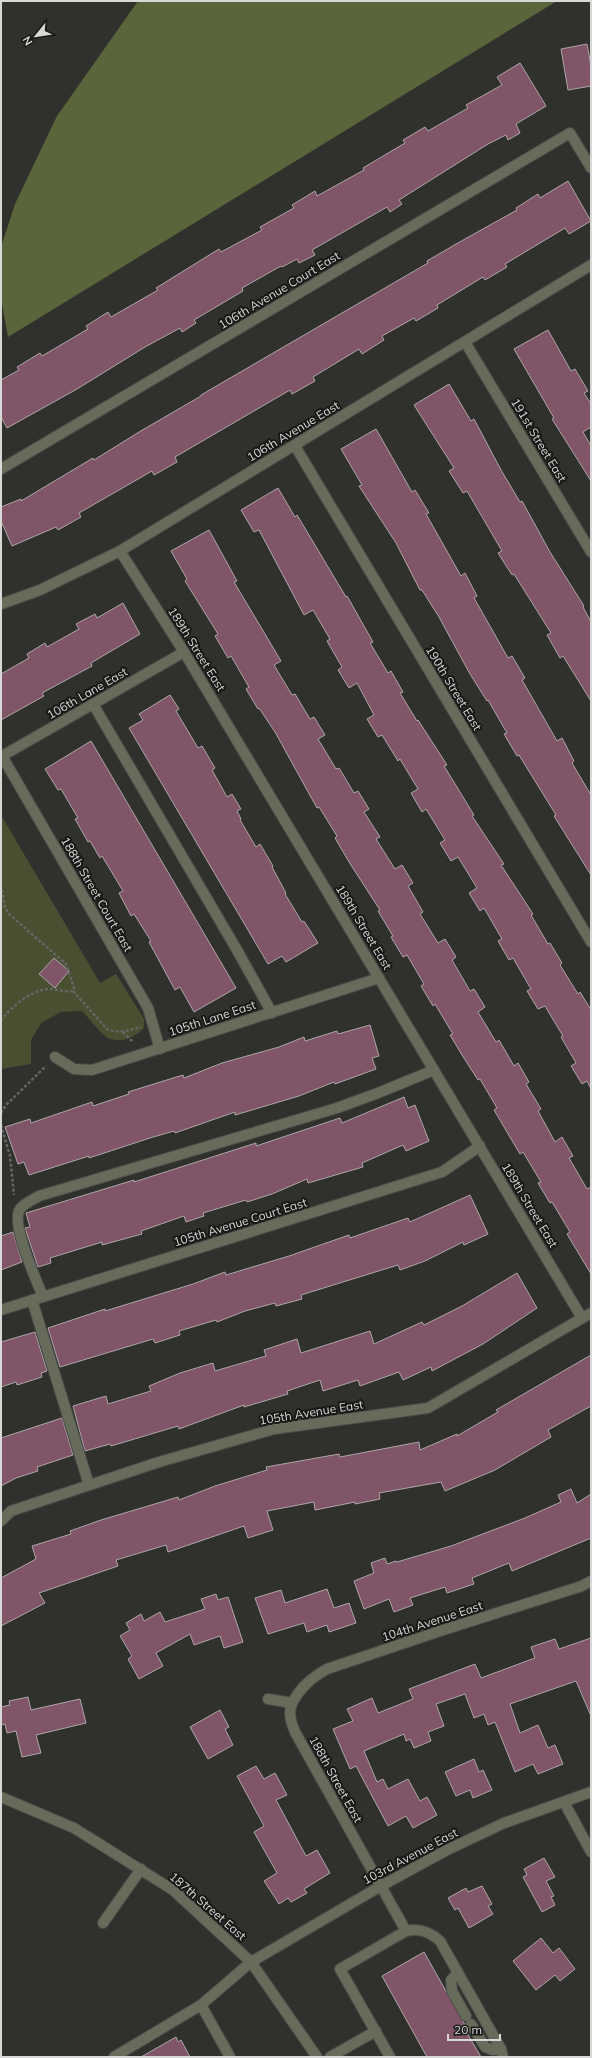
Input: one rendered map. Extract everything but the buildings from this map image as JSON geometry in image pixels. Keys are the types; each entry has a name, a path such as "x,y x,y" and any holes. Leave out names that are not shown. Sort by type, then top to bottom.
{"street":[{"name":"106th Avenue Court East","path":"1,469 570,133 591,168"},
{"name":"106th Avenue East","path":"1,604 40,590 120,551 296,446 591,265"},
{"name":"191st Street East","path":"465,342 591,552"},
{"name":"190th Street East","path":"296,446 591,942"},
{"name":"189th Street East","path":"120,551 184,652 480,1146 587,1315"},
{"name":"106th Lane East","path":"2,756 184,652"},
{"path":"93,704 237,950 272,1013"},
{"name":"188th Street Court East","path":"2,756 148,1008 160,1049"},
{"name":"105th Lane East","path":"55,1057 74,1069 92,1070 379,978"},
{"path":"42,1297 20,1234 17,1220 20,1210 39,1196 337,1108 434,1070"},
{"name":"105th Avenue Court East","path":"1,1310 442,1172 480,1146"},
{"path":"32,1300 89,1485"},
{"name":"105th Avenue East","path":"1,1521 11,1511 159,1462 274,1429 428,1408 587,1315"},
{"name":"104th Avenue East","path":"292,1702 299,1690 313,1677 327,1669 582,1586 591,1581"},
{"path":"268,1699 292,1702"},
{"name":"188th Street East","path":"292,1702 290,1709 290,1720 295,1732 406,1931"},
{"name":"103rd Avenue East","path":"114,2057 128,2054 201,2005 251,1962 380,1886 447,1850 504,1823 591,1792"},
{"name":"187th Street East","path":"1,1797 74,1828 173,1890 251,1962 317,2057"},
{"path":"564,1802 591,1852"},
{"path":"102,1923 141,1869"},
{"path":"390,2057 340,1969 406,1931 422,1930 435,1936 440,1942 502,2053"},
{"path":"458,1973 451,1980 451,1987 469,2020 485,2047 502,2053"},
{"path":"201,2005 230,2057"},
{"path":"330,2057 376,2031"}],"path":[{"path":"1,885 5,908 8,914 66,964 71,974 74,988 73,991"},
{"path":"1,1020 9,1011 29,996 47,989 73,991 107,1029 112,1031 122,1031 152,1025"},
{"path":"1,1113 6,1105 55,1057"},
{"path":"1,1125 10,1156 17,1220"}],"green space":[{"path":"138,1 557,1 8,337 1,298 1,247 15,204 57,116"},
{"path":"1,815 100,983 116,974 144,1019 144,1028 137,1034 128,1039 113,1040 102,1033 82,1011 61,1012 41,1023 31,1040 31,1064 1,1069"}]}
